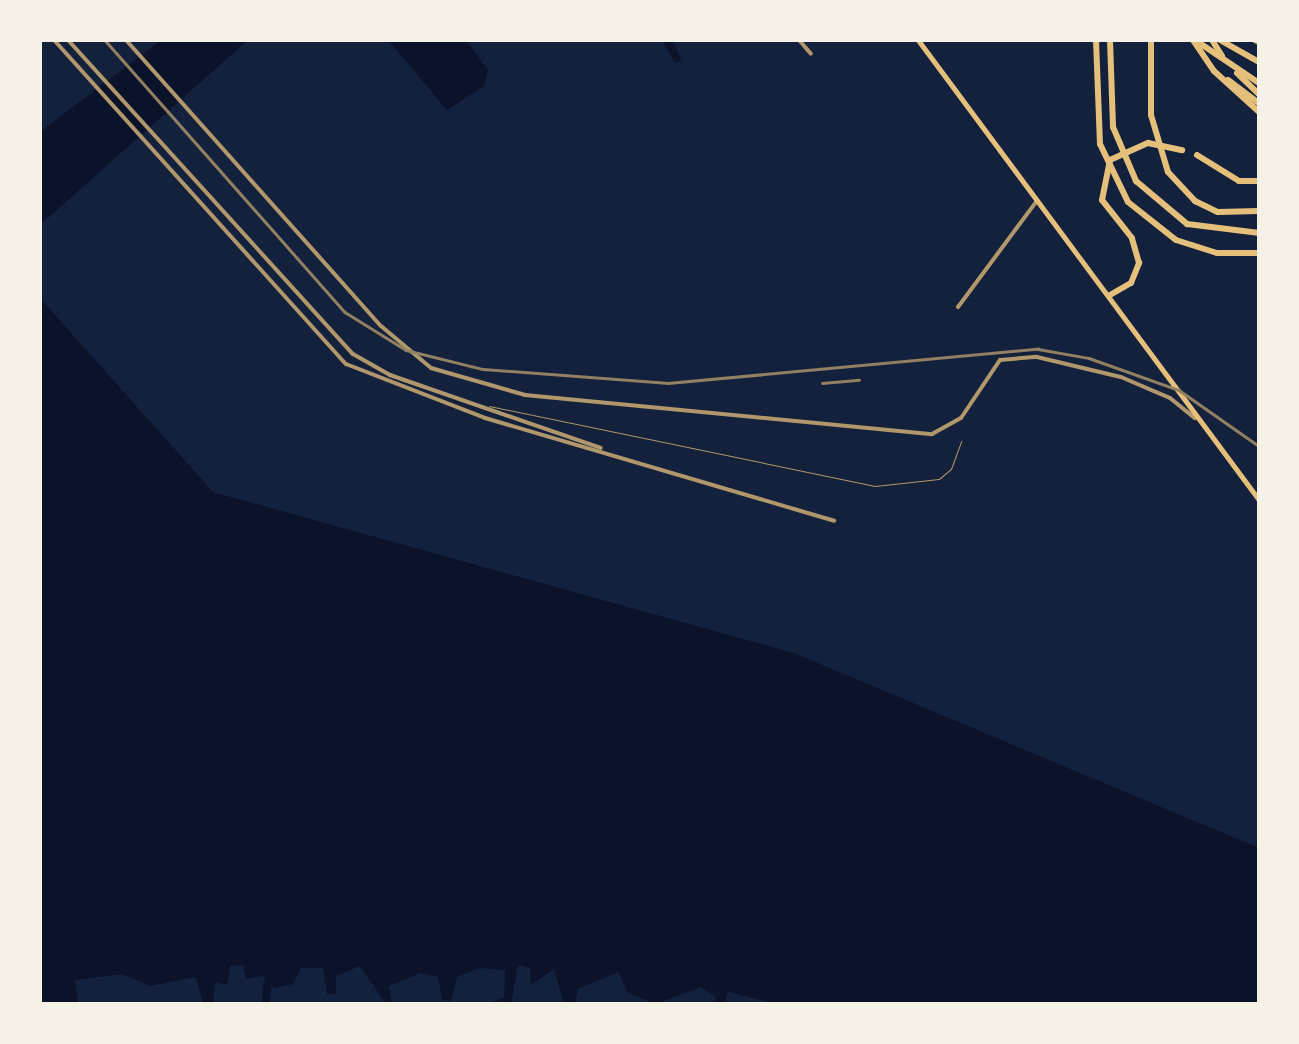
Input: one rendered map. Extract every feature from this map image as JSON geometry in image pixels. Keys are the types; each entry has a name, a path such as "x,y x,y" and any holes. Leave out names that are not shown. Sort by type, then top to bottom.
{"highway":[{"path":"1096,40 1100,144 1128,202 1176,240 1217,253 1259,253"},
{"path":"1110,40 1110,104 1124,164 1169,213 1232,234 1259,233"},
{"path":"1151,40 1150,116 1162,161 1195,201 1232,216 1259,211"},
{"path":"1191,40 1259,84"},
{"path":"1191,40 1259,104"},
{"path":"1191,40 1214,71 1259,112"},
{"path":"1212,40 1259,94"},
{"path":"1220,40 1259,62"},
{"path":"1110,295 1131,284 1139,263 1132,238 1102,200 1110,160 1148,142 1182,150"},
{"path":"1197,155 1238,181 1259,181"}],"main road":[{"path":"918,40 1259,500"}],"street":[{"path":"54,40 346,364 484,418 834,521"},
{"path":"68,40 353,354 427,389 489,406 616,454"},
{"path":"126,40 415,359 525,395 932,434 960,418 1000,360 1037,357 1141,386 1182,405 1202,425"},
{"path":"799,40 811,54"},
{"path":"958,307 1036,202"}],"lane":[{"path":"489,406 876,486 939,479 951,469 960,441"}],"water":[{"path":"161,40 248,40 40,225 40,132"},
{"path":"388,40 466,40 488,70 484,86 447,110"},
{"path":"40,298 213,492 794,653 1259,848 1259,1004 777,1004 728,992 725,1001 738,1004 716,1004 715,996 701,987 656,1004 628,993 618,972 578,989 575,1004 564,1004 554,969 531,985 530,968 518,965 511,1004 488,1004 504,997 505,970 480,968 457,977 451,1001 442,1000 438,977 420,973 389,986 392,1002 386,1004 360,966 336,976 336,994 327,994 323,968 301,968 293,984 274,988 267,975 246,979 243,965 230,966 227,985 215,982 213,1004 203,1004 196,977 150,986 122,974 75,980 78,1004 40,1004"}],"waterway":[{"path":"667,40 677,59"},
{"path":"265,1004 270,969"}],"railway":[{"path":"105,40 345,312 406,350 483,369 668,383 1038,349 1089,358 1179,390 1259,446"},
{"path":"822,383 859,380"}]}
